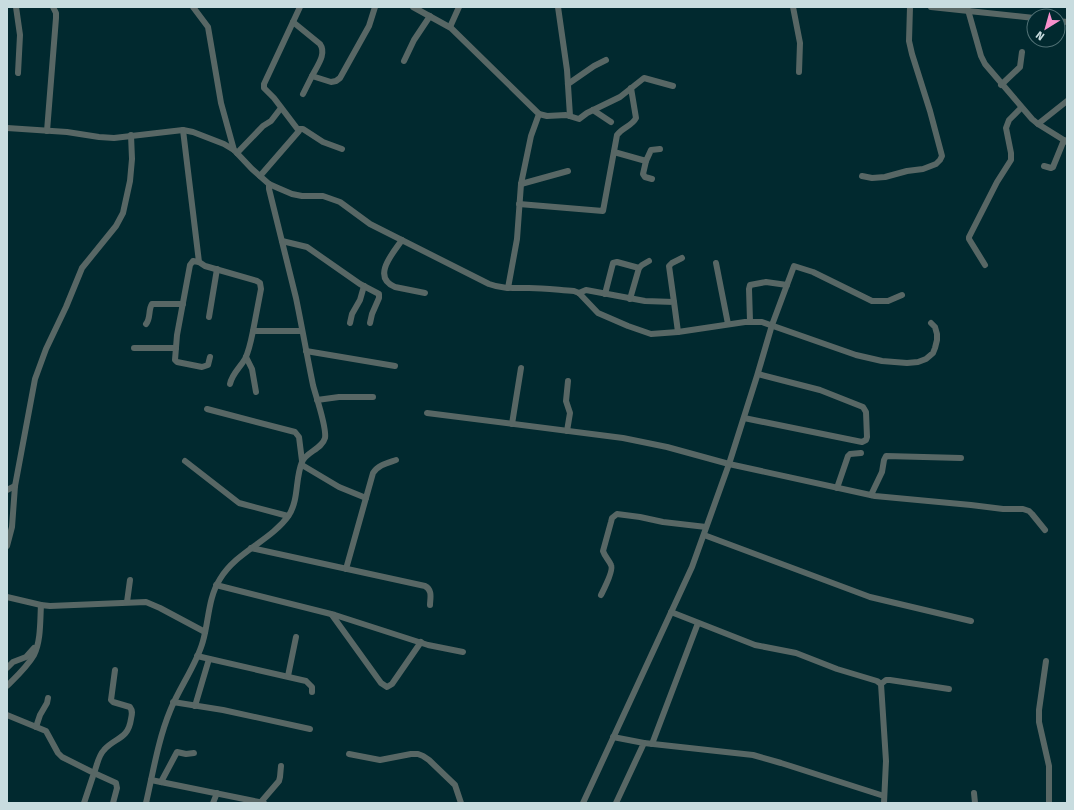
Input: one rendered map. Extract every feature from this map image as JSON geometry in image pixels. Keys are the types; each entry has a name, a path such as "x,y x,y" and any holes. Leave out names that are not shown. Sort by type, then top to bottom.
{"street":[{"path":"16,7 20,35 18,73"},
{"path":"47,131 56,18 56,13 53,7"},
{"path":"193,7 208,27 221,104 236,151"},
{"path":"300,7 264,84 264,88 274,98 298,129 303,130 323,142 342,148"},
{"path":"312,76 331,82 338,80 369,26 375,7"},
{"path":"413,7 450,27 539,114 547,116 566,115 579,119 587,113 620,97 644,78 674,86"},
{"path":"450,27 459,7"},
{"path":"558,7 567,70 570,116"},
{"path":"793,7 800,43 799,72"},
{"path":"862,176 872,178 885,177 907,171 923,169 936,164 942,156 909,41 910,7"},
{"path":"931,7 1026,17"},
{"path":"968,10 981,56 985,64 1021,108 1038,124 1065,141 1053,167 1044,166"},
{"path":"404,61 414,40 430,16"},
{"path":"293,22 323,48 322,56 303,94"},
{"path":"1001,85 1020,67 1022,52"},
{"path":"568,84 594,66 606,60"},
{"path":"519,204 603,211 619,132 631,125 636,118 631,88"},
{"path":"1038,124 1067,101"},
{"path":"236,151 256,135 263,126 272,121 281,108"},
{"path":"985,265 968,237 996,182 1011,160 1006,128 1009,120 1021,108"},
{"path":"593,110 612,122"},
{"path":"508,288 517,239 521,184 531,136 539,114"},
{"path":"7,128 67,132 99,138 114,138 183,130 212,139 236,151 260,176 270,184 292,194 332,198 370,224 489,284 496,287 508,288 574,291 578,293 598,313 651,334 678,332 750,321 762,322 866,358 907,363 918,362 926,359 933,353 937,334 935,327 931,323"},
{"path":"260,176 298,133 298,129"},
{"path":"183,130 199,262"},
{"path":"7,546 15,486 31,393 42,359 82,268 116,226 122,213 130,181 132,159 131,135"},
{"path":"652,179 645,177 643,174 646,161 651,150 660,149"},
{"path":"614,152 646,161"},
{"path":"521,184 568,171"},
{"path":"270,184 325,431 325,437 321,445 302,463"},
{"path":"402,240 385,267 384,273 388,284 395,287 425,293"},
{"path":"282,241 307,247 364,286 378,293 380,296 372,314 370,323"},
{"path":"678,332 669,266 682,258"},
{"path":"210,357 208,365 206,366 177,362 174,360 183,304 191,263 193,261 260,283 261,289 253,331 246,357 241,366 232,375 230,384"},
{"path":"630,299 639,268 650,261"},
{"path":"605,294 613,263 617,262 639,268"},
{"path":"716,262 728,324"},
{"path":"583,803 692,567 729,464 772,325 794,266 813,272 872,300 888,301 902,295"},
{"path":"209,317 217,269"},
{"path":"750,321 750,285 766,282 787,285"},
{"path":"350,323 352,314 360,300 364,286"},
{"path":"578,293 586,290 650,302 674,302"},
{"path":"146,324 149,320 150,307 152,304 183,304"},
{"path":"253,331 302,331"},
{"path":"134,348 176,348"},
{"path":"306,351 395,366"},
{"path":"246,357 251,364 256,392"},
{"path":"512,424 521,368"},
{"path":"744,418 862,442 866,440 867,437 866,412 863,407 820,390 758,374"},
{"path":"567,431 570,413 566,401 568,381"},
{"path":"317,400 339,397 373,397"},
{"path":"146,803 164,725 203,641 211,598 216,585 230,565 274,531 288,516 293,506 302,463 299,437 295,432 207,409"},
{"path":"427,413 623,438 667,447 729,464 871,495 1003,509 1023,509 1029,511 1045,530"},
{"path":"837,488 848,456 850,454 861,453"},
{"path":"871,495 882,472 886,456 961,458"},
{"path":"346,569 371,477 376,468 396,460"},
{"path":"185,461 239,503 288,516"},
{"path":"302,463 339,486 366,498"},
{"path":"7,490 15,486"},
{"path":"601,595 612,570 611,564 604,556 603,551 610,522 615,516 622,514 659,521 706,527"},
{"path":"704,535 870,597 971,621"},
{"path":"251,548 428,587 430,592 430,605"},
{"path":"127,602 130,580"},
{"path":"216,585 332,615 421,642 463,652"},
{"path":"7,597 50,606 146,602 153,604 205,632"},
{"path":"7,686 31,660 37,646 41,605"},
{"path":"671,612 755,645 796,653 881,684"},
{"path":"332,615 381,683 388,687 392,684 421,642"},
{"path":"652,744 698,623"},
{"path":"288,676 296,637"},
{"path":"7,668 13,662 26,657 37,646"},
{"path":"197,656 288,676 309,683 312,687 312,692"},
{"path":"195,706 209,659"},
{"path":"1046,661 1039,710 1040,727 1049,766 1050,803"},
{"path":"84,803 100,756 104,749 126,734 129,729 132,711 130,707 111,700 115,670"},
{"path":"881,684 886,680 949,689"},
{"path":"881,684 886,760 884,803"},
{"path":"36,727 48,698"},
{"path":"174,702 310,729"},
{"path":"7,715 44,729 48,733 54,747 62,758 116,783 117,788 114,803"},
{"path":"613,737 644,743 754,755 884,796"},
{"path":"616,803 644,743"},
{"path":"161,782 177,752 186,754 194,753"},
{"path":"349,754 380,760 411,754 423,756 455,785 461,803"},
{"path":"151,780 262,803 279,781 281,766"},
{"path":"213,803 217,793"},
{"path":"974,793 975,803"}]}
